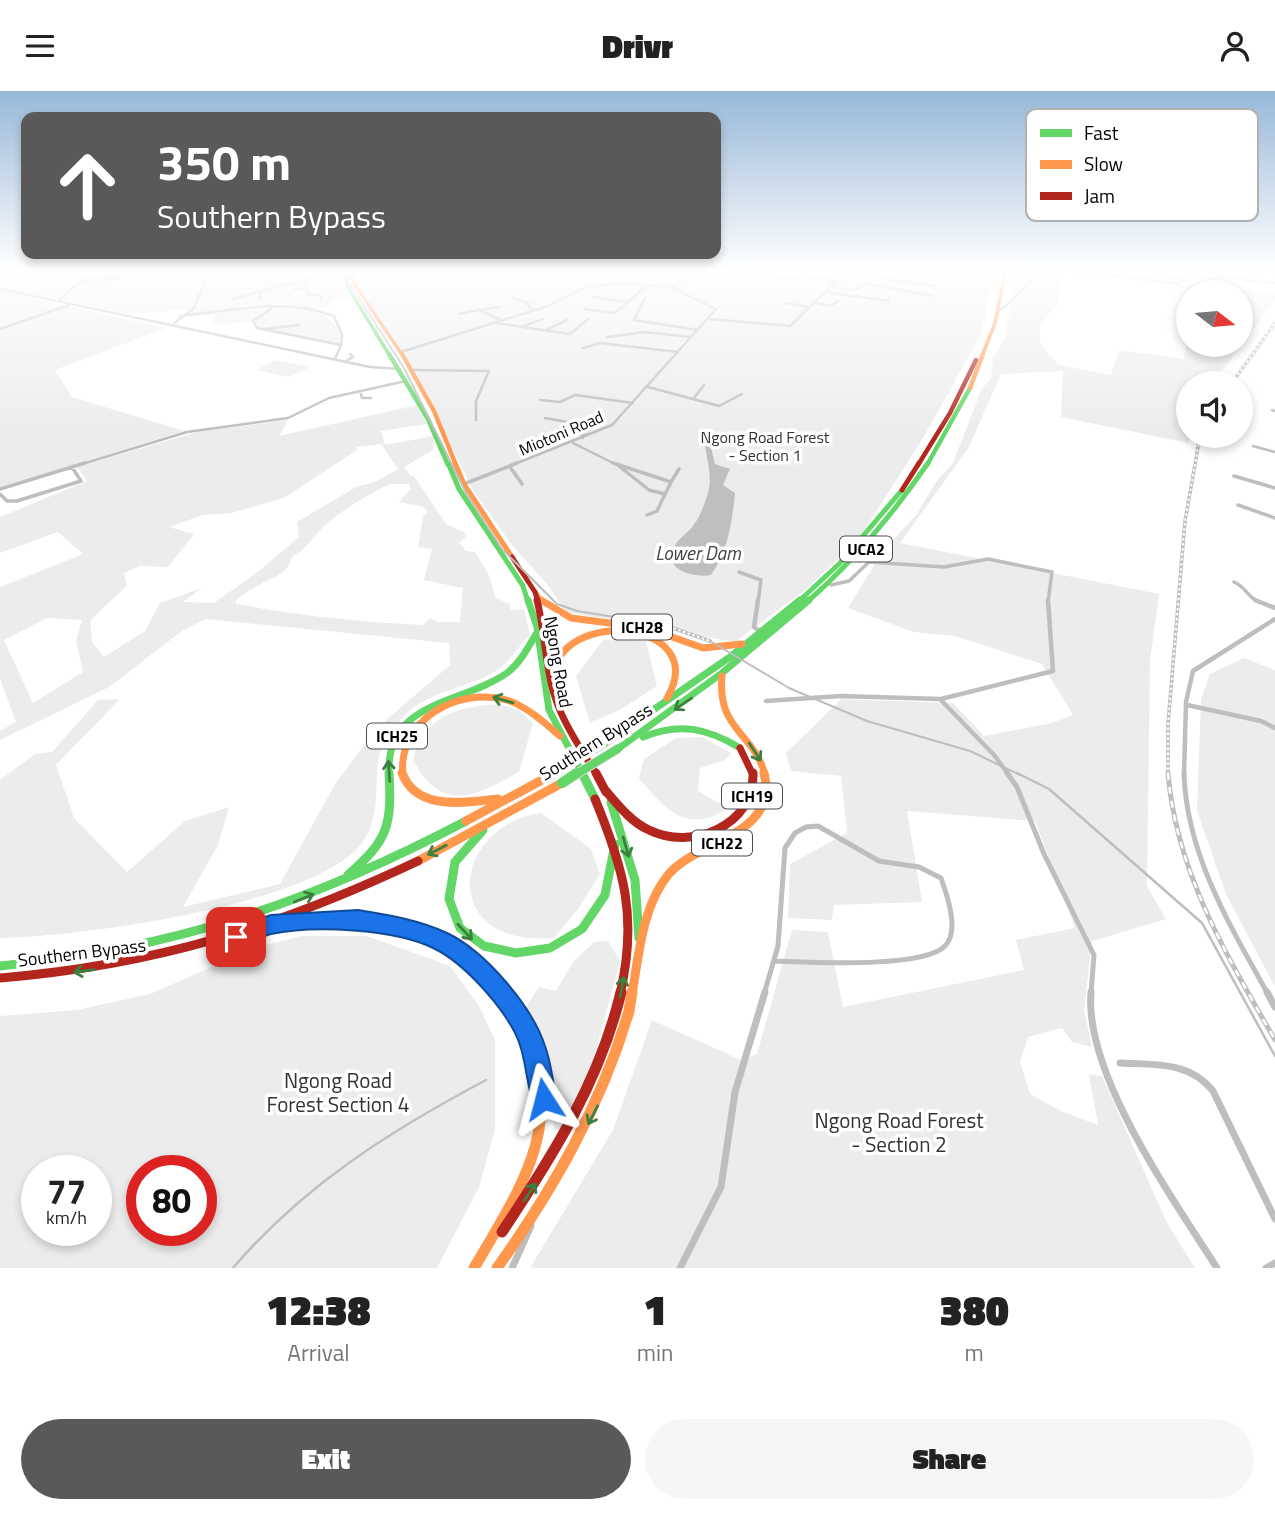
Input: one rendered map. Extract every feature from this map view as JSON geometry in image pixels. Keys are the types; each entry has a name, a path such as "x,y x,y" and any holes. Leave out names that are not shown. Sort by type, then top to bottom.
{"main road":[{"name":"Ngong Road","path":"374,324 406,381 423,402 464,484 535,592 545,631 552,689 569,731 605,790 631,864 639,917 638,950 629,1011 606,1088 572,1157 537,1213 496,1268"},
{"name":"Ngong Road","path":"380,324 401,352 410,370 458,488 527,594 545,698 560,736 594,796 615,844 627,904 628,941 622,988 606,1049 588,1095 561,1146 475,1268"},
{"name":"Southern Bypass","path":"0,966 91,959 176,941 243,922 331,887 409,851 553,774 611,739 765,631 804,600 858,548 896,502 919,468 974,367 988,324"},
{"name":"Southern Bypass","path":"0,978 67,974 158,959 223,942 359,888 500,817 619,748 724,674 831,585 891,520 923,475 970,388 994,324"},
{"name":"ICH28","path":"535,592 544,605 562,615 647,628 692,645 731,647 754,639"},
{"path":"552,689 555,664 575,641 598,631 634,631 663,643 677,659 678,681 660,706"},
{"name":"ICH25","path":"331,887 360,867 388,833 394,808 387,764 401,729 439,701 505,676 523,659 536,634"},
{"name":"ICH22","path":"629,1011 654,903 666,876 690,856 727,841 745,829 759,813 765,799 764,768 751,745 728,722 718,706 718,691 724,674"},
{"path":"505,798 457,806 420,796 402,776 402,745 419,722 440,708 462,699 483,697 515,703 560,736"},
{"name":"ICH19","path":"605,790 624,811 646,827 657,833 680,838 708,835 728,826 744,811 752,798 754,782 749,764 737,747 718,733 698,727 669,727 619,748"},
{"path":"500,817 461,849 450,870 446,894 450,913 463,931 485,949 503,955 529,956 568,941 579,933 608,896 614,875 615,844"},
{"path":"271,924 358,920 425,933 460,953 476,967 506,997 522,1021 534,1047 540,1071 544,1099 542,1122 523,1180 475,1268"}],"street":[{"path":"167,324 334,360 383,369 400,369"},
{"path":"255,324 261,330 341,345"},
{"path":"334,360 342,335 337,324"},
{"path":"401,352 489,324"},
{"path":"505,324 570,334 582,324"},
{"path":"522,327 530,324"},
{"path":"546,330 559,324"},
{"path":"659,324 698,330"},
{"name":"Miotoni Road","path":"464,484 612,425 704,324"},
{"path":"764,324 790,324"},
{"path":"261,330 299,325"},
{"path":"607,337 644,332 692,337"},
{"path":"583,348 600,343 678,352"},
{"path":"346,362 352,355"},
{"path":"410,370 489,371 476,401 476,420"},
{"path":"72,467 81,481 17,501 7,501 0,491 72,467 192,431 288,418 329,398 406,381"},
{"path":"694,398 704,385"},
{"path":"648,387 721,406 742,394"},
{"path":"360,391 362,398 371,398"},
{"path":"540,400 560,402 575,395 634,403"},
{"path":"545,418 595,426 581,435 583,438"},
{"path":"572,443 619,466 671,482"},
{"path":"1253,446 1275,452"},
{"path":"619,466 649,490 665,494"},
{"path":"510,467 522,484"},
{"path":"647,515 657,511 678,469"},
{"path":"1234,476 1275,488"},
{"path":"1238,505 1275,518"},
{"path":"766,701 841,696 940,699 1053,671 1048,601 1052,572 988,559 944,567 869,562 849,581 831,585"},
{"path":"739,572 761,580 754,628 765,631"},
{"path":"1234,582 1243,586 1251,599 1275,608"},
{"path":"1275,619 1193,671 1187,705 1185,793 1192,825 1227,917 1275,1007"},
{"path":"940,699 994,755 1021,795 1044,854 1094,955 1090,1022 1111,1085 1144,1154 1217,1268"},
{"path":"1187,705 1261,721 1275,728"},
{"path":"680,1268 721,1187 735,1092 774,961 782,921 785,848 792,835 804,827 823,826 870,857 917,866 941,878 950,921 950,935 945,946 935,953 915,958 879,960 774,961"},
{"path":"1120,1063 1185,1067 1200,1073 1213,1091 1275,1219"},
{"path":"512,1268 537,1213"},
{"path":"1266,1268 1275,1263"}],"green space":[{"path":"0,324 148,324 166,328 55,370 72,397 184,431 0,488 0,370 5,368 0,369"},
{"path":"256,324 334,324 339,332 339,344 260,328"},
{"name":"Ngong Road Forest - Section 1","path":"384,324 983,324 981,334 922,440 857,541 804,591 735,642 566,612 546,583 512,545 473,490 411,365"},
{"name":"Ngong Road Forest - Section 2","path":"1007,324 1041,324 1040,342 1058,365 1111,375 1119,350 1184,359 1232,357 1222,371 1176,371 1176,441 1061,417 1063,371 1001,374 969,447 900,543 1159,594 1150,662 1147,886 1166,919 1092,941 1084,1010 1092,1047 1072,1042 1062,1028 1028,1037 1020,1062 1030,1094 1061,1111 1098,1125 1089,1074 1102,1076 1167,1223 1195,1268 530,1268 613,1130 652,1020 741,1060 757,1054 792,930 828,932 843,1007 1024,970 1016,940 1075,928 1035,821 907,811 922,902 834,905 832,920 788,918 790,864 847,833 841,776 791,771 786,753 841,699 953,703 984,736 1052,723 1073,715 1042,664 955,636 914,632 848,608 882,552 917,514 936,482 953,463 982,388 991,379 993,358 1005,337"},
{"path":"276,360 310,367 290,377 256,370"},
{"path":"417,405 427,424 381,431 385,445 434,436 433,450 404,467 414,476 446,524 464,532 466,536 459,543 466,551 475,552 488,573 496,598 510,604 511,610 524,609 530,635 505,664 494,672 424,701 400,721 379,756 372,824 362,843 337,865 297,884 248,900 193,913 83,931 0,938 0,780 35,754 52,752 98,700 120,699 56,765 74,818 127,872 185,821 229,807 218,845 183,907 280,884 335,784 377,728 450,665 449,643 206,619 182,631 109,687 0,740 0,731 16,722 0,679 0,587 83,554 58,532 0,553 0,517 87,481 77,467 197,432 288,420 279,436","holes":["381,444 398,469 375,482 356,487 297,522 299,537 259,571 214,603 183,602 202,588 160,603 145,631 104,657 92,642 90,621 127,585 124,573 140,566 168,567 194,534 169,527 203,515 231,513 284,498 357,450 357,447","390,484 409,484 411,489 399,502 424,507 428,512 423,516 418,547 432,549 424,580 463,588 460,622 438,622 430,618 423,625 376,622 236,604 235,601 250,590 283,572 292,557 320,530 356,503","47,618 82,620 76,641 83,672 33,703 4,640"]},
{"path":"603,640 646,641 657,686 618,711 590,723 576,676"},
{"path":"1244,658 1275,670 1275,987 1226,894 1197,811 1201,699 1210,674"},
{"path":"499,704 519,710 533,723 519,772 488,788 460,796 436,788 424,777 413,760 425,733 434,723 457,711"},
{"path":"702,737 731,753 725,760 700,768 698,791 717,802 732,805 703,819 691,819 669,809 639,778 644,759 676,738"},
{"path":"541,813 591,849 600,874 578,909 554,938 516,936 490,925 475,906 470,884 475,861 489,839 511,823"},
{"name":"Ngong Road Forest Section 4","path":"301,936 367,936 450,966 479,1006 495,1040 495,1130 479,1187 437,1268 0,1268 0,1016 77,1010 150,994 255,948"},
{"path":"608,941 620,961 590,1072 561,1131 554,1129 548,1049 526,1006 539,987 556,991 573,962 594,942"}],"water":[{"name":"Lower Dam","path":"704,439 709,439 715,464 730,469 723,485 735,493 731,526 725,546 711,575 704,576 682,571 672,562 671,555 676,543 697,520 708,493 709,473"}],"waterway":[{"path":"233,1268 260,1238 319,1185 382,1140 486,1080"}],"tram line":[{"path":"376,324 404,368 467,495 502,549 557,604 577,611 664,625"},
{"path":"710,641 789,688 867,721 970,751 1020,775"},
{"path":"1017,773 1049,789 1202,923 1275,1056"}],"railway":[{"path":"1241,371 1274,324"},
{"path":"1168,773 1168,724 1185,521 1198,448"},
{"path":"664,625 710,641"},
{"path":"1168,773 1181,845 1206,912 1275,1040"}],"traffic: fast":[{"path":"370,324 428,419 459,489 523,586 537,627 549,710 595,799"},
{"path":"619,748 772,633 820,591 864,546 904,498 940,445 970,388"},
{"path":"611,739 730,657 805,596 840,563 902,490"},
{"path":"348,875 372,853 386,834 391,815 388,764 391,747 401,729 424,709 495,681 508,672 536,634"},
{"path":"643,737 669,728 693,728 716,735 740,748"},
{"path":"553,774 611,739"},
{"path":"562,783 619,748"},
{"path":"611,802 635,880 639,938"},
{"path":"0,966 123,950 241,919 355,876 466,821"},
{"path":"483,830 455,862 449,899 460,928 484,946 516,953 550,948 582,929 605,895 615,844"}],"traffic: slow":[{"path":"382,324 434,411 464,484 512,557"},
{"path":"970,388 995,324"},
{"path":"535,592 544,605 571,618 647,628 703,648 742,644"},
{"path":"552,689 557,662 572,643 592,633 616,630 639,633 659,642 673,656 678,677 667,698"},
{"path":"629,1011 642,939 652,902 660,886 680,863 747,826 764,800 766,782 762,767 725,713 720,696 722,676"},
{"path":"498,799 458,803 438,801 419,795 408,786 403,775 402,762 405,749 419,724 439,708 454,702 477,697 493,698 509,701 525,709 560,736"},
{"path":"466,821 553,774"},
{"path":"418,861 562,783"},
{"path":"474,1268 515,1196 530,1162 540,1129 542,1096 537,1062 522,1026 497,987"},
{"path":"497,1268 539,1208 592,1113 619,1046 629,1011"}],"traffic: jam":[{"path":"902,490 950,413 976,360"},
{"path":"512,557 535,592 545,631 548,670 559,709 606,792"},
{"path":"605,790 629,816 650,831 671,837 711,833 734,819 743,809 750,793 752,770 740,748"},
{"path":"502,1232 535,1183 592,1080 613,1025 626,970 628,913 619,856 595,799"},
{"path":"0,978 111,965 215,942 316,907 418,861"},
{"path":"280,924 340,922 398,928 451,948 475,965 497,987"}],"route":[{"path":"236,937 271,924 358,920 405,927 443,941 485,975 506,997 522,1021 534,1047 544,1099"}]}
